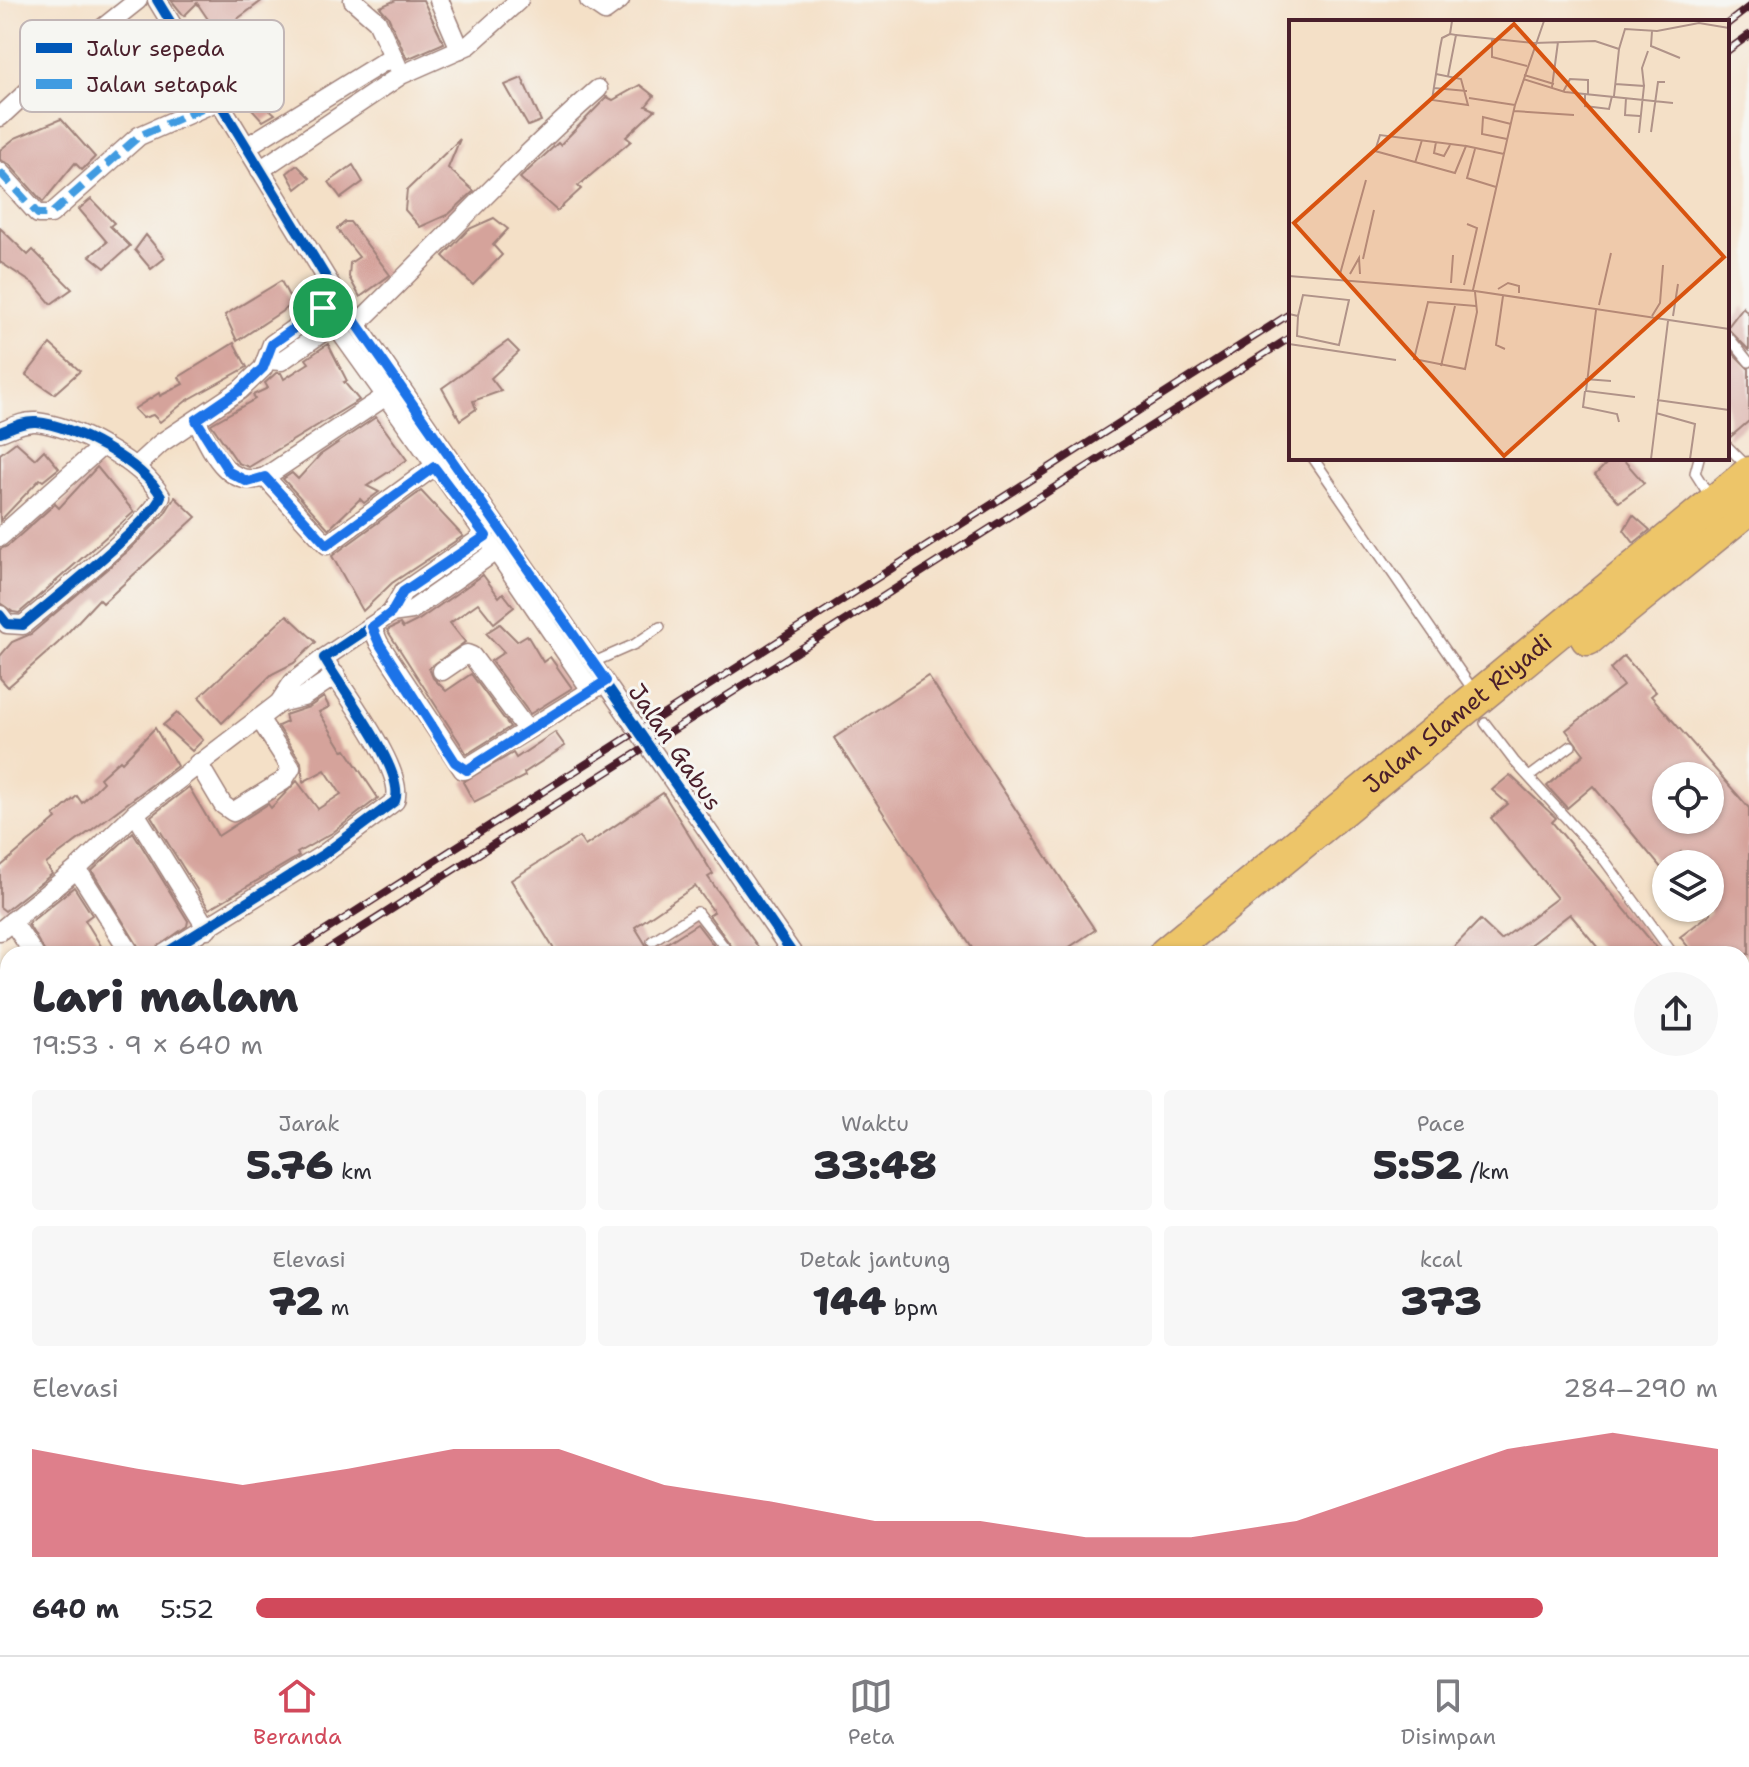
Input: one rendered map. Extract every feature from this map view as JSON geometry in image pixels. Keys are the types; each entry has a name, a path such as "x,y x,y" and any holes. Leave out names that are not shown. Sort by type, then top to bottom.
{"highway":[{"name":"Jalan Slamet Riyadi","path":"1176,946 1482,711 1731,511 1749,471"},
{"name":"Jalan Slamet Riyadi","path":"1212,946 1482,711"}],"street":[{"path":"113,20 138,0"},
{"path":"157,0 169,20"},
{"path":"353,0 377,21 401,75"},
{"path":"439,0 460,49"},
{"path":"260,170 401,75 460,49 519,0"},
{"path":"589,0 605,11 620,0"},
{"path":"246,147 393,56"},
{"path":"357,324 440,245 504,175 598,89"},
{"path":"0,117 20,98"},
{"path":"0,172 38,214 51,214 139,136 193,112"},
{"path":"225,112 260,170 330,302 333,325 393,391"},
{"path":"330,302 357,324 393,391 440,462 598,686 463,770 372,628"},
{"path":"0,432 38,422 101,447 148,454 240,390 266,360 272,344 330,302"},
{"path":"266,360 281,361 333,325"},
{"path":"196,420 220,461 237,479 248,482 265,477 393,391"},
{"path":"0,537 101,447"},
{"path":"0,615 7,624 23,625 95,564 159,502 161,496 148,454"},
{"path":"265,477 327,545 440,462"},
{"path":"26,946 6,926 77,869 135,813 279,703 293,682 324,658 391,613 412,610 497,539"},
{"name":"Jalan Gabus","path":"497,539 594,662 598,686 787,946"},
{"path":"442,671 467,654 472,656 527,730"},
{"path":"178,946 324,854 395,801 397,787 376,741 324,658"},
{"path":"279,703 303,697 336,675"},
{"path":"198,763 223,805 233,812 283,781 291,768 259,718"},
{"path":"135,813 207,929"},
{"path":"77,869 126,946"}],"lane":[{"path":"1729,337 1749,362"},
{"path":"1729,448 1749,471"},
{"path":"1314,460 1529,777 1605,861 1667,946"},
{"path":"1699,460 1698,481 1731,511"},
{"path":"594,662 635,644 660,627"},
{"path":"1529,777 1571,746"},
{"path":"652,941 697,912 724,946"}],"building":[{"path":"171,0 263,0 236,20 209,20 197,3 184,16"},
{"path":"396,0 423,0 444,43 407,59 388,16 380,7"},
{"path":"522,78 541,121 528,126 505,85"},
{"path":"640,85 654,96 646,106 655,110 626,137 631,141 578,186 581,189 557,211 520,178 558,143 560,145 607,97 613,100"},
{"path":"255,112 275,114 263,121"},
{"path":"61,119 95,157 82,170 75,163 43,202 9,164 0,160 0,150 15,138"},
{"path":"460,139 448,168 474,191 449,214 420,227 405,210 407,190"},
{"path":"297,165 310,178 296,189 287,173"},
{"path":"353,165 363,182 341,198 329,182"},
{"path":"91,199 114,223 110,226 130,246 105,268 90,256 107,242 79,209"},
{"path":"494,218 508,229 493,245 502,255 473,285 443,256 469,229"},
{"path":"350,222 390,275 360,297 349,277 350,263 359,257 337,229"},
{"path":"0,228 28,255 33,250 72,289 51,304 35,285 0,262"},
{"path":"146,235 165,258 151,269 135,250"},
{"path":"281,281 293,304 237,341 225,315"},
{"path":"1743,307 1749,315 1749,350 1729,330 1729,325"},
{"path":"508,341 519,352 491,378 501,391 473,401 476,409 460,420 442,388"},
{"path":"234,343 247,367 186,401 160,422 153,415 143,418 134,409 159,393 160,396 183,384 179,377"},
{"path":"50,344 80,371 54,394 26,375"},
{"path":"328,344 347,381 344,382 359,400 249,467 238,463 211,424 255,399 253,395 268,388 265,383 276,373 281,373 284,379 309,363 306,359"},
{"path":"1729,349 1749,369 1749,421 1729,438"},
{"path":"376,417 407,460 367,486 379,492 364,503 360,499 329,529 283,479 292,473 298,479 320,455"},
{"path":"16,442 35,459 44,450 59,468 43,481 40,479 0,521 0,454"},
{"path":"1610,460 1624,460 1644,483 1619,502 1595,475"},
{"path":"97,467 134,512 19,613 13,612 0,603 0,549 8,546 55,504 59,508"},
{"path":"421,491 463,536 392,583 363,611 332,556"},
{"path":"175,497 196,517 103,603 99,599 58,643 8,687 0,678 0,656 12,642 31,634 128,551 163,516"},
{"path":"1633,515 1650,530 1634,543 1624,530"},
{"path":"483,575 499,597 503,593 514,607 494,623 478,603 450,623 465,642 429,668 433,678 446,691 471,674 510,727 467,754 387,630 400,624 403,628 419,620"},
{"path":"287,615 316,642 294,663 272,674 222,723 199,697"},
{"path":"500,624 517,641 527,635 543,662 550,657 572,688 530,714 491,661 504,652 486,633"},
{"path":"1624,656 1656,692 1651,696 1709,762 1652,762 1652,834 1724,834 1724,779 1749,808 1749,946 1687,946 1680,937 1700,922 1724,922 1724,850 1652,850 1652,857 1593,786 1567,808 1547,786 1584,754 1566,730 1623,686 1610,669"},
{"path":"928,676 1095,930 1071,946 971,946 834,738"},
{"path":"324,697 329,707 319,712 378,798 332,833 297,853 299,856 209,909 151,816 189,787 218,836 268,804 271,808 297,781 318,809 341,794 325,770 303,782 301,762 278,726 287,722 285,715 309,707"},
{"path":"177,713 203,740 192,751 163,725"},
{"path":"155,728 177,766 46,864 52,874 5,911 0,907 0,867 56,819 54,816 77,796 82,803 103,782 100,778 120,760 122,762"},
{"path":"555,732 565,746 524,773 525,776 474,802 463,782 513,753 516,758"},
{"path":"1510,775 1556,818 1552,822 1655,946 1596,946 1570,914 1528,946 1455,946 1480,920 1501,940 1557,898 1491,818 1508,804 1492,790"},
{"path":"663,793 713,874 708,877 757,946 731,946 709,915 714,912 695,886 635,927 647,946 552,946 511,880 579,837 585,846"},
{"path":"133,832 188,921 187,926 159,946 138,946 92,871"},
{"path":"74,887 92,915 85,920 101,946 41,946 28,924"},
{"path":"697,924 714,946 662,946"}],"railway":[{"path":"1729,22 1749,7"},
{"path":"1729,50 1749,35"},
{"path":"302,946 1289,314"},
{"path":"334,946 1289,338"}],"marked path":[{"path":"0,172 38,214 51,214 139,136 193,112"}],"cycle path":[{"path":"157,0 169,20"},
{"path":"225,112 338,297 787,946"},
{"path":"0,432 31,422 69,430 123,459 152,483 161,496 140,524 23,625 7,624 0,615"},
{"path":"177,946 324,854 395,801 396,788 382,750 324,658 391,613 403,592 497,527"}],"route":[{"path":"338,297 507,544 606,681 467,770 455,762 377,640 372,627 391,613 403,592 486,536 434,467 332,545 327,545 322,544 265,477 248,482 237,479 229,472 196,420 240,390 263,368 272,344 323,308 338,297"}]}
